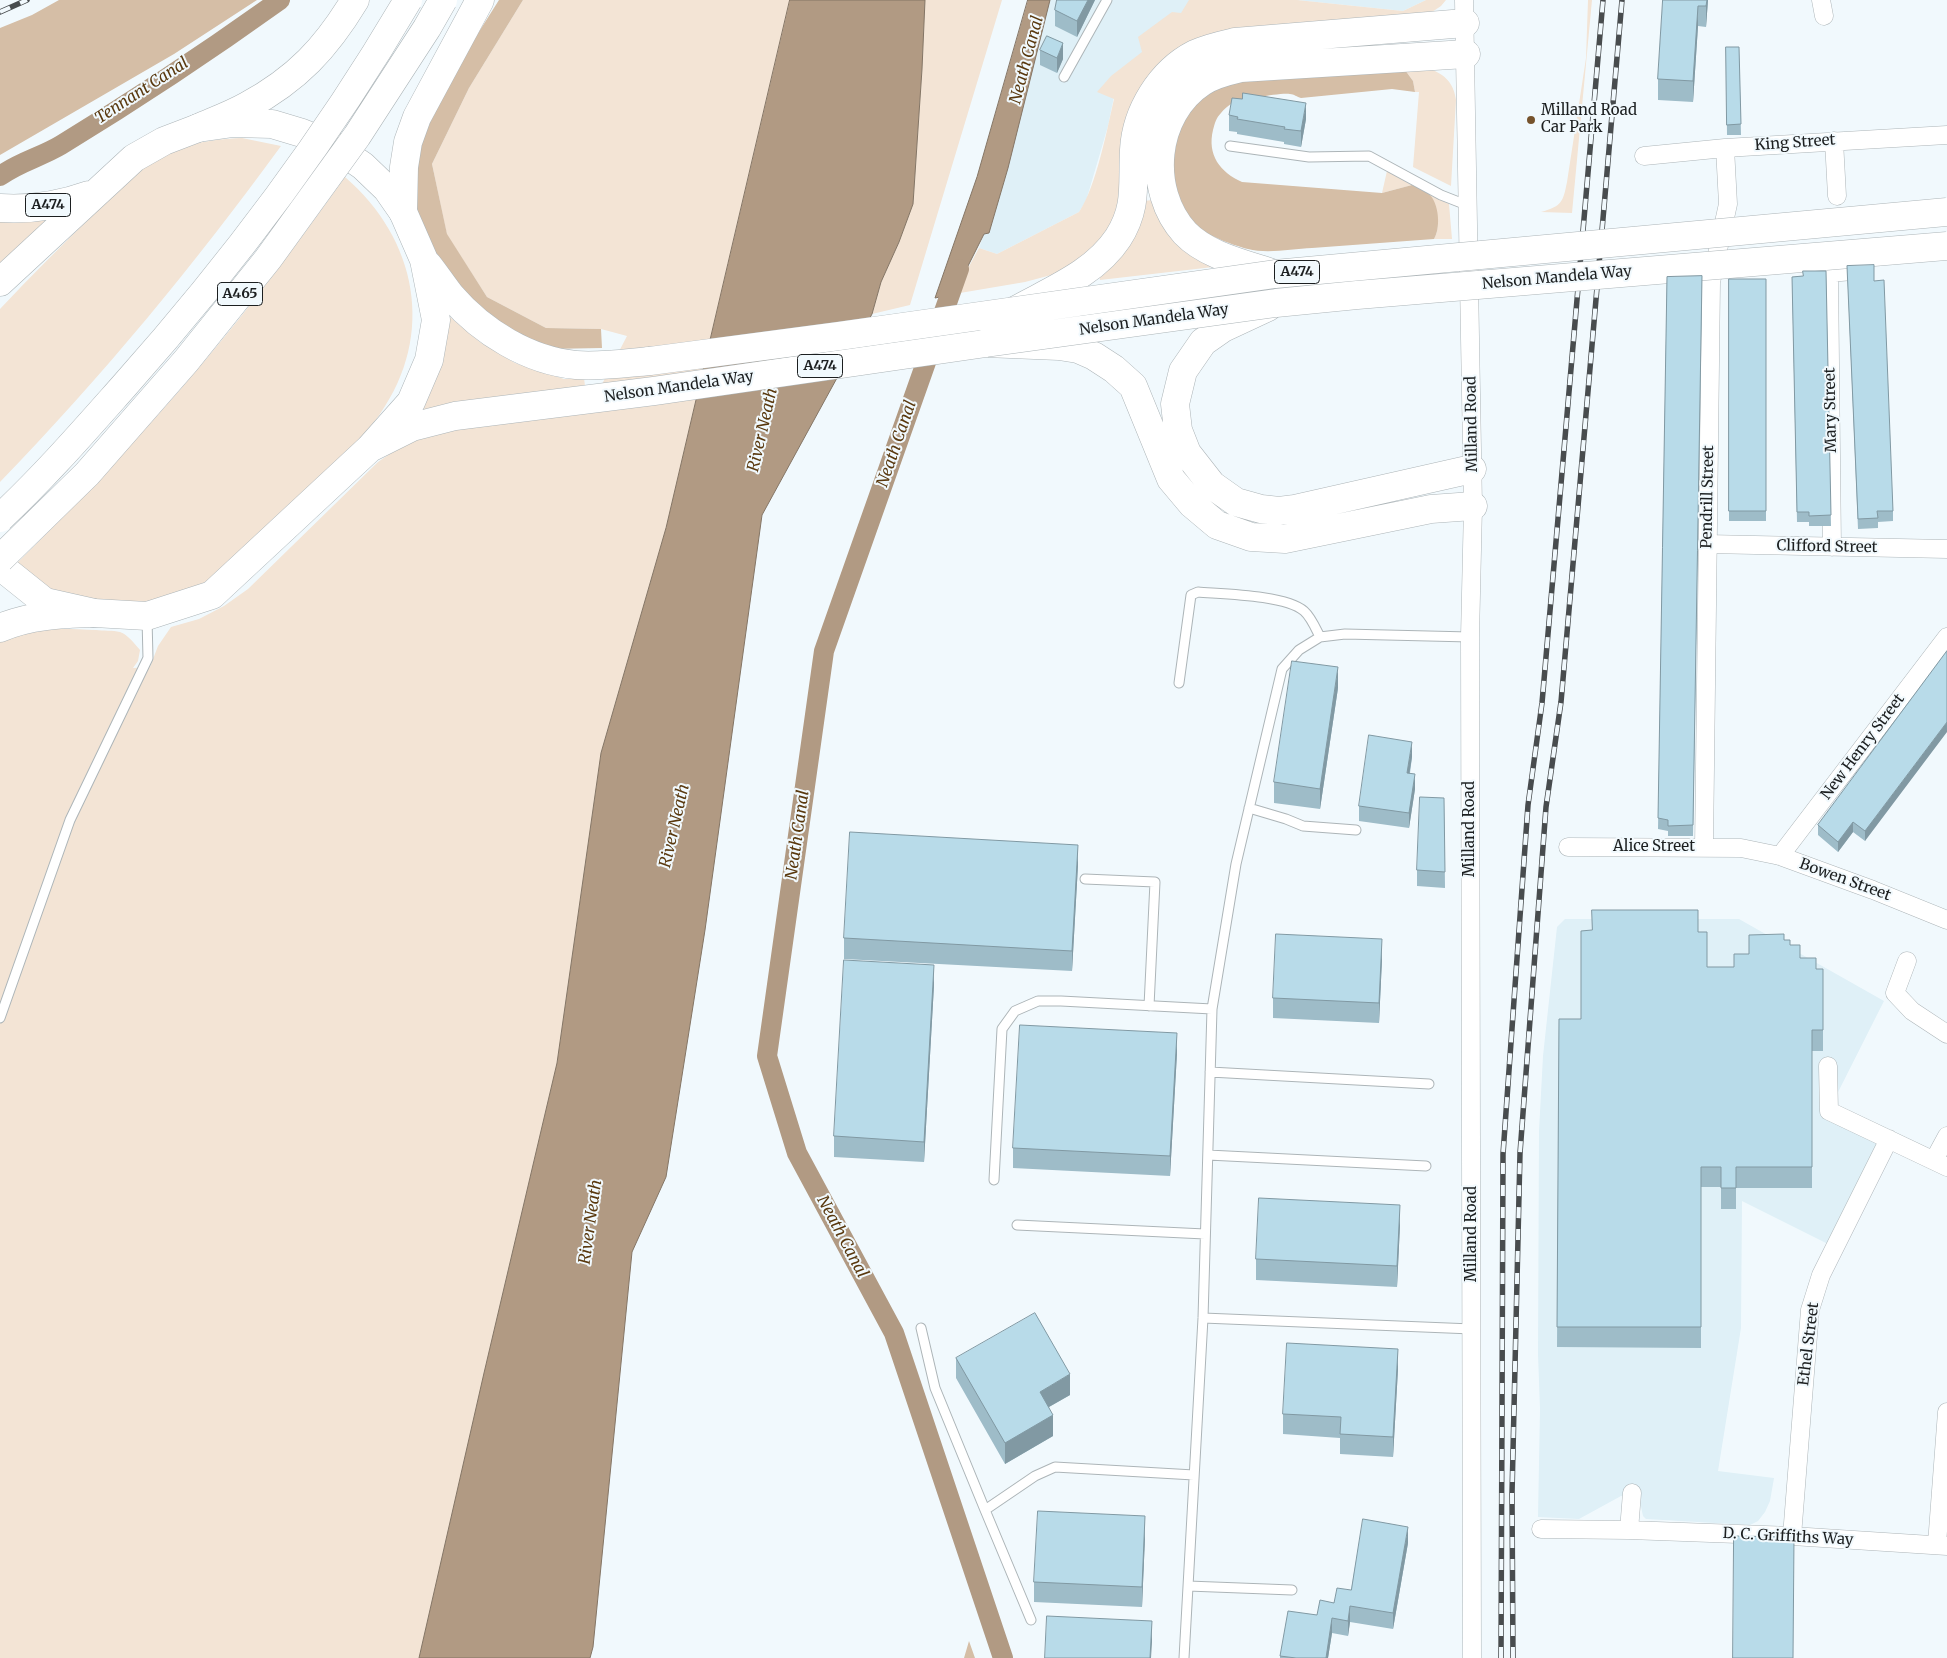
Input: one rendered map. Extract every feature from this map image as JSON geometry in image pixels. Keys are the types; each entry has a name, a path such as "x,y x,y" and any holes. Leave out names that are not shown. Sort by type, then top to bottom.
{"main road":[{"path":"0,282 134,158 164,141 246,107 298,72 332,35 356,0"},
{"name":"A465","path":"0,518 66,452 129,381 245,241 330,122 408,0"},
{"name":"A465","path":"0,559 87,474 186,361 268,259 357,136 443,0"},
{"path":"403,212 404,167 408,142 417,117 480,0"},
{"path":"1016,310 1087,270 1105,254 1117,238 1128,219 1134,200 1134,149 1142,113 1152,94 1164,78 1195,54 1216,46 1235,42 1465,11"},
{"path":"1275,274 1217,254 1198,243 1186,233 1173,215 1161,184 1159,169 1164,132 1178,104 1191,90 1203,81 1218,74 1242,68 1466,54"},
{"path":"0,628 54,615 94,613 147,616 212,595 370,448 411,402 429,360 436,320 424,260 403,212 387,189 363,166 334,146 272,124 233,123 198,128"},
{"name":"A474","path":"0,208 60,204 95,193"},
{"name":"Nelson Mandela Way","path":"424,260 452,297 481,325 506,342 541,359 576,365 613,364 650,361 839,336 1275,274 1947,212"},
{"name":"Nelson Mandela Way","path":"370,448 412,427 455,416 654,391 1276,303 1947,246"},
{"path":"1276,303 1223,328 1203,342 1182,371 1175,404 1178,430 1187,453 1212,485 1236,502 1261,509 1279,511 1296,509 1472,469"},
{"path":"986,343 1078,349 1094,356 1114,369 1133,386 1146,413 1155,442 1171,479 1192,504 1217,525 1251,537 1285,539 1431,508 1473,506"},
{"path":"0,566 45,602 94,613"}],"street":[{"name":"Milland Road","path":"1465,11 1473,506 1470,637 1472,1658"},
{"name":"King Street","path":"1644,156 1834,140 1947,135"},
{"path":"1834,140 1837,196"},
{"name":"Pendrill Street","path":"1704,847 1711,282 1728,204 1725,148"},
{"path":"1804,275 1864,270"},
{"name":"Mary Street","path":"1829,273 1832,547"},
{"name":"Clifford Street","path":"1707,544 1947,549"},
{"name":"New Henry Street","path":"1780,856 1947,637"},
{"name":"Alice Street","path":"1568,847 1741,848"},
{"name":"Bowen Street","path":"1741,848 1780,856 1873,890 1947,920"},
{"path":"1907,961 1895,993 1912,1011 1947,1034"},
{"path":"1828,1066 1829,1111 1940,1164 1947,1136"},
{"name":"Ethel Street","path":"1792,1536 1810,1310 1821,1275 1889,1139"},
{"path":"1942,1545 1947,1412"},
{"path":"1629,1530 1632,1493"},
{"name":"D. C. Griffiths Way","path":"1542,1529 1792,1536 1942,1545"}],"lane":[{"path":"1064,77 1107,0"},
{"path":"1230,146 1309,156 1369,156 1441,195 1469,206"},
{"path":"1179,683 1191,595 1198,592 1294,604 1305,611 1320,637"},
{"path":"0,1018 70,820 148,658 147,616"},
{"path":"1184,1658 1203,1318 1212,1010 1228,904 1282,669 1299,650 1320,637 1345,634 1470,637"},
{"path":"1249,808 1303,826 1356,830"},
{"path":"1085,879 1155,882 1149,1006"},
{"path":"994,1180 1002,1029 1015,1011 1038,1001 1212,1010"},
{"path":"1210,1072 1429,1084"},
{"path":"1208,1154 1426,1166"},
{"path":"1017,1225 1206,1234"},
{"path":"1203,1318 1472,1329"},
{"path":"922,1328 935,1388 1030,1620"},
{"path":"985,1510 1035,1476 1055,1467 1194,1475"},
{"path":"1188,1586 1292,1590"}],"shaded area":[{"path":"59,0 257,0 174,54 0,155 0,28 32,15"},
{"path":"499,0 523,0 469,88 432,164 447,234 487,297 546,328 601,329 602,348 548,349 508,333 474,305 429,243 415,203 414,161 439,95"},
{"path":"523,0 791,0 666,528 601,753 557,1063 419,1658 0,1658 0,641 12,636 35,631 71,629 117,631 128,637 140,650 138,661 133,668 150,667 158,646 171,627 199,619 224,606 248,589 378,462 404,444 450,429 588,411 627,336 601,329 546,328 487,297 447,235 432,164 469,88"},
{"path":"925,0 1002,0 910,305 872,314 881,282 913,204"},
{"path":"1050,0 1280,0 1186,13 1116,87 1108,126 1086,201 1079,212 997,254 979,248 984,234 989,233 1008,168"},
{"path":"1189,0 1297,0 1403,11 1426,0 1446,0 1432,12 1184,49 1124,182 1114,224 1088,254 1055,274 1025,282 954,294 979,248 997,254 1079,212 1096,173 1114,99 1097,92 1111,76 1142,52 1138,37 1172,12 1181,13"},
{"path":"1297,0 1426,0 1403,11"},
{"path":"1588,0 1592,0 1572,213 1541,212 1557,205 1563,199 1566,189 1586,58"},
{"path":"1413,63 1442,75 1447,79 1454,92 1456,100 1451,186 1413,167 1419,92 1415,92 1413,81 1405,70"},
{"path":"1405,70 1413,81 1415,92 1392,89 1301,98 1293,94 1279,94 1233,103 1217,119 1213,130 1212,147 1217,162 1222,168 1242,182 1382,193 1412,185 1427,193 1435,203 1438,229 1434,239 1263,251 1248,249 1215,237 1199,228 1187,218 1176,195 1173,160 1182,124 1187,114 1201,98 1237,80"},
{"path":"242,138 281,146 215,234 111,361 0,482 0,309 121,186 148,164 170,152 193,144"},
{"path":"1387,171 1412,185 1382,193"},
{"path":"345,177 369,202 389,229 402,258 411,289 413,320 408,352 398,383 380,414 362,437 237,559 211,579 183,592 142,603 115,603 85,599 49,588 13,567 110,468 202,364 258,295"},
{"path":"1430,195 1449,204 1452,239 1434,239 1438,223"},
{"path":"1153,200 1222,266 1100,280 1099,274 1143,201"},
{"path":"53,218 0,271 0,220 35,221"},
{"path":"444,312 480,342 515,363 564,379 584,378 585,386 424,411 418,409"},
{"path":"1565,919 1739,919 1884,1001 1829,1110 1889,1139 1834,1247 1742,1201 1741,1328 1718,1471 1774,1478 1770,1501 1765,1512 1758,1521 1750,1525 1646,1519 1643,1516 1639,1497 1621,1496 1579,1519 1538,1517 1540,1409 1538,1354 1539,1131 1543,1056 1557,927"},
{"path":"969,1641 975,1658 964,1658"}],"water":[{"name":"River Neath","path":"790,0 925,0 913,204 881,282 872,314 762,515 705,930 666,1177 632,1252 593,1647 590,1658 419,1658 557,1063 601,753 666,528"},
{"path":"1028,0 1050,0 1008,168 989,233 984,234 954,294 935,298 977,177"}],"building":[{"path":"1057,0 1088,0 1077,21 1055,10"},
{"path":"1663,0 1707,0 1706,6 1698,6 1693,81 1658,79"},
{"path":"1047,36 1063,43 1057,58 1040,50"},
{"path":"1726,47 1739,47 1741,124 1727,125"},
{"path":"1243,93 1306,103 1301,131 1237,119 1238,117 1229,115 1232,98 1242,99"},
{"path":"1874,265 1874,281 1884,280 1893,511 1877,511 1878,518 1858,519 1847,266"},
{"path":"1803,271 1826,271 1831,515 1809,516 1809,512 1797,512 1792,277 1803,276"},
{"path":"1702,276 1693,825 1668,826 1668,820 1658,818 1667,277"},
{"path":"1729,279 1766,279 1766,511 1729,511"},
{"path":"1947,651 1947,722 1865,831 1853,822 1838,842 1818,825"},
{"path":"1292,661 1338,667 1320,789 1274,782"},
{"path":"1369,735 1412,742 1407,773 1415,774 1409,813 1359,806"},
{"path":"1420,797 1444,798 1445,872 1417,870"},
{"path":"850,832 1078,845 1072,951 844,938"},
{"path":"1592,910 1698,910 1698,932 1707,932 1707,967 1734,967 1734,954 1749,954 1749,935 1784,934 1784,940 1790,940 1790,945 1800,945 1800,958 1816,958 1816,969 1823,969 1823,1030 1812,1030 1812,1167 1736,1167 1736,1188 1721,1188 1721,1167 1701,1167 1701,1327 1557,1327 1559,1019 1581,1019 1581,931 1592,930"},
{"path":"1276,934 1382,939 1379,1003 1273,998"},
{"path":"844,960 934,965 924,1142 834,1136"},
{"path":"1020,1025 1177,1033 1170,1156 1013,1148"},
{"path":"1259,1198 1400,1205 1397,1266 1256,1259"},
{"path":"1035,1313 1070,1374 1040,1392 1053,1415 1005,1443 956,1358"},
{"path":"1287,1343 1398,1349 1393,1437 1340,1434 1341,1417 1283,1414"},
{"path":"1038,1511 1145,1516 1142,1587 1034,1582"},
{"path":"1363,1519 1408,1527 1393,1613 1350,1606 1348,1621 1332,1618 1326,1658 1280,1656 1288,1611 1317,1615 1320,1600 1334,1603 1337,1588 1351,1590"},
{"path":"1734,1536 1794,1537 1793,1658 1733,1658"},
{"path":"1047,1616 1152,1621 1150,1658 1045,1658"}],"waterway":[{"name":"Tennant Canal","path":"0,176 61,145 116,111 280,0"},
{"name":"Neath Canal","path":"959,269 824,651 767,1056 797,1153 894,1333 1003,1658"}],"railway":[{"path":"0,12 27,0"},
{"path":"1501,1658 1503,1154 1528,805 1542,703 1603,0"},
{"path":"1513,1658 1512,1494 1520,1153 1546,807 1561,702 1622,0"}],"place":[{"name":"Milland Road Car Park","path":"1531,120"}]}
